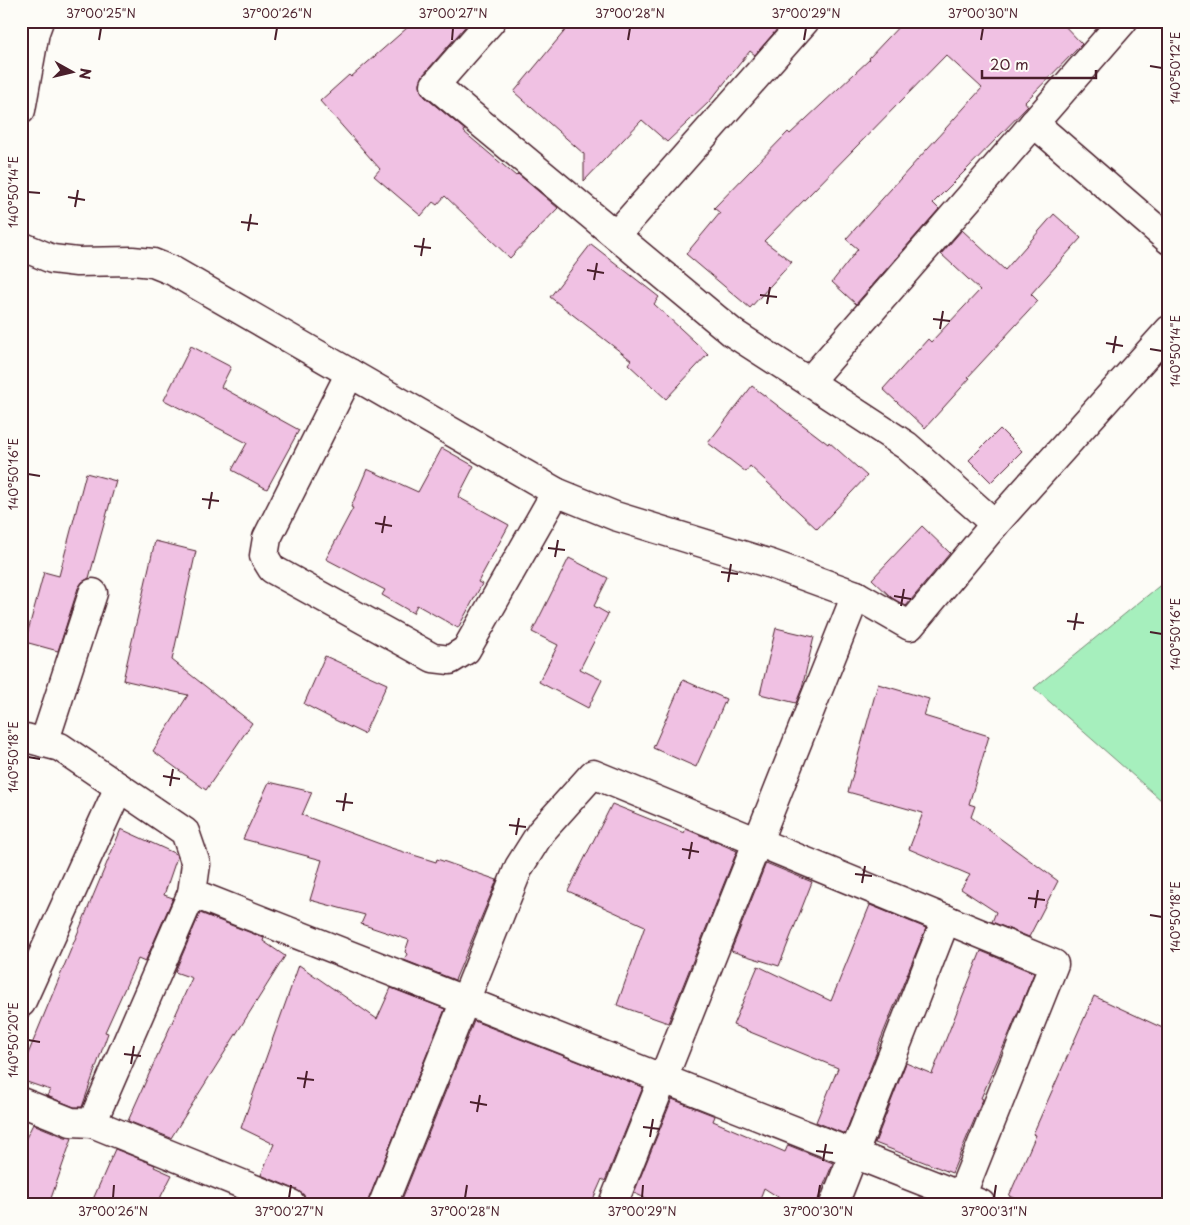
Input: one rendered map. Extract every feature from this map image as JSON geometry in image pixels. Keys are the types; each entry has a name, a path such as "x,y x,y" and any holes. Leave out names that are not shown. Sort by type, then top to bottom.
{"street":[{"path":"21,110 35,32 39,21"},
{"path":"491,21 435,85 733,333 907,446 995,524"},
{"path":"616,236 805,21"},
{"path":"809,382 1123,21"},
{"path":"1034,123 1169,240"},
{"path":"21,246 52,259 77,262 132,261 153,263 173,271 556,492 614,516 771,564 856,595 910,626 995,524 1169,330"},
{"path":"350,373 267,538 264,556 272,569 433,658 450,660 466,650 556,492"},
{"path":"92,1123 192,893 196,864 185,832 60,747 32,741 93,593"},
{"path":"613,1204 856,595"},
{"path":"192,893 465,1000 854,1153 967,1201 1054,964 593,774 541,832 519,868 465,1000 383,1204"},
{"path":"21,1003 119,787"},
{"path":"834,1204 946,919"},
{"path":"21,1102 71,1122 92,1123 290,1204"}],"green space":[{"path":"1169,578 1169,807 1034,688"}],"building":[{"path":"415,21 470,21 423,75 420,83 421,91 425,97 465,130 464,132 516,176 518,174 558,208 510,258 445,196 437,205 433,202 421,216 374,176 380,169 320,101 349,75 351,77"},
{"path":"573,21 784,21 755,55 750,51 709,102 667,142 642,120 584,181 584,154 514,92"},
{"path":"904,21 1060,21 1082,44 1025,102 1028,106 933,203 939,209 856,304 832,282 858,249 846,239 982,88 946,55 764,241 792,262 750,308 686,254 720,213 714,208 788,132 790,134 870,59"},
{"path":"1054,214 1081,238 1031,294 1038,301 968,377 970,378 925,428 883,389 928,339 931,342 980,290 941,254 962,230 1005,270"},
{"path":"591,244 659,297 654,304 708,354 666,399 628,364 631,360 550,297"},
{"path":"191,346 231,367 221,387 299,430 267,489 232,470 247,443 164,400"},
{"path":"752,386 828,444 829,442 867,476 817,529 750,466 746,472 708,443"},
{"path":"1000,429 1022,451 991,482 969,460"},
{"path":"442,448 474,466 458,497 509,525 478,582 482,584 458,628 417,605 413,613 382,595 385,590 326,559 353,508 351,507 367,469 418,492"},
{"path":"86,473 116,481 89,578 82,582 78,588 58,651 25,642 44,572 59,576"},
{"path":"922,526 950,553 906,606 892,598 872,579"},
{"path":"155,541 196,551 172,660 252,723 206,790 153,751 188,695 123,680"},
{"path":"569,558 608,578 594,606 608,614 580,669 602,680 588,708 539,682 558,645 532,632"},
{"path":"776,628 814,637 802,688 796,703 760,694"},
{"path":"325,656 387,684 364,734 304,704"},
{"path":"683,680 726,699 696,767 653,748"},
{"path":"878,684 929,699 924,716 989,736 969,804 975,806 971,817 1058,881 1029,937 992,922 996,912 961,889 970,875 909,849 923,813 848,792"},
{"path":"269,782 312,792 302,815 391,848 436,862 437,859 497,880 455,980 404,960 409,940 361,924 365,915 310,900 322,860 243,839"},
{"path":"612,804 684,833 686,829 737,851 668,1023 617,1005 645,926 568,891"},
{"path":"121,829 176,854 177,857 164,895 173,898 145,962 138,959 105,1032 108,1033 82,1107 74,1107 47,1096 50,1090 21,1080 21,1071"},
{"path":"766,863 812,882 779,966 731,951"},
{"path":"870,905 926,928 876,1051 845,1134 816,1122 838,1068 733,1025 758,966 831,1001"},
{"path":"200,913 264,938 263,941 285,956 171,1138 128,1121 192,978 175,972"},
{"path":"981,951 1034,973 981,1098 983,1099 952,1173 875,1143 906,1063 932,1074"},
{"path":"299,965 377,1019 391,988 445,1009 368,1204 306,1204 304,1195 297,1190 261,1175 274,1144 241,1128"},
{"path":"1094,996 1169,1031 1169,1204 1026,1204 1009,1196 1036,1135 1033,1134"},
{"path":"474,1021 643,1087 605,1181 602,1179 591,1204 400,1204"},
{"path":"672,1099 715,1116 713,1121 785,1152 788,1145 833,1163 816,1204 789,1204 764,1188 758,1204 658,1204 634,1193"},
{"path":"33,1124 72,1138 49,1204 21,1204 21,1148"},
{"path":"115,1149 155,1165 154,1167 172,1175 157,1204 91,1204"}]}
